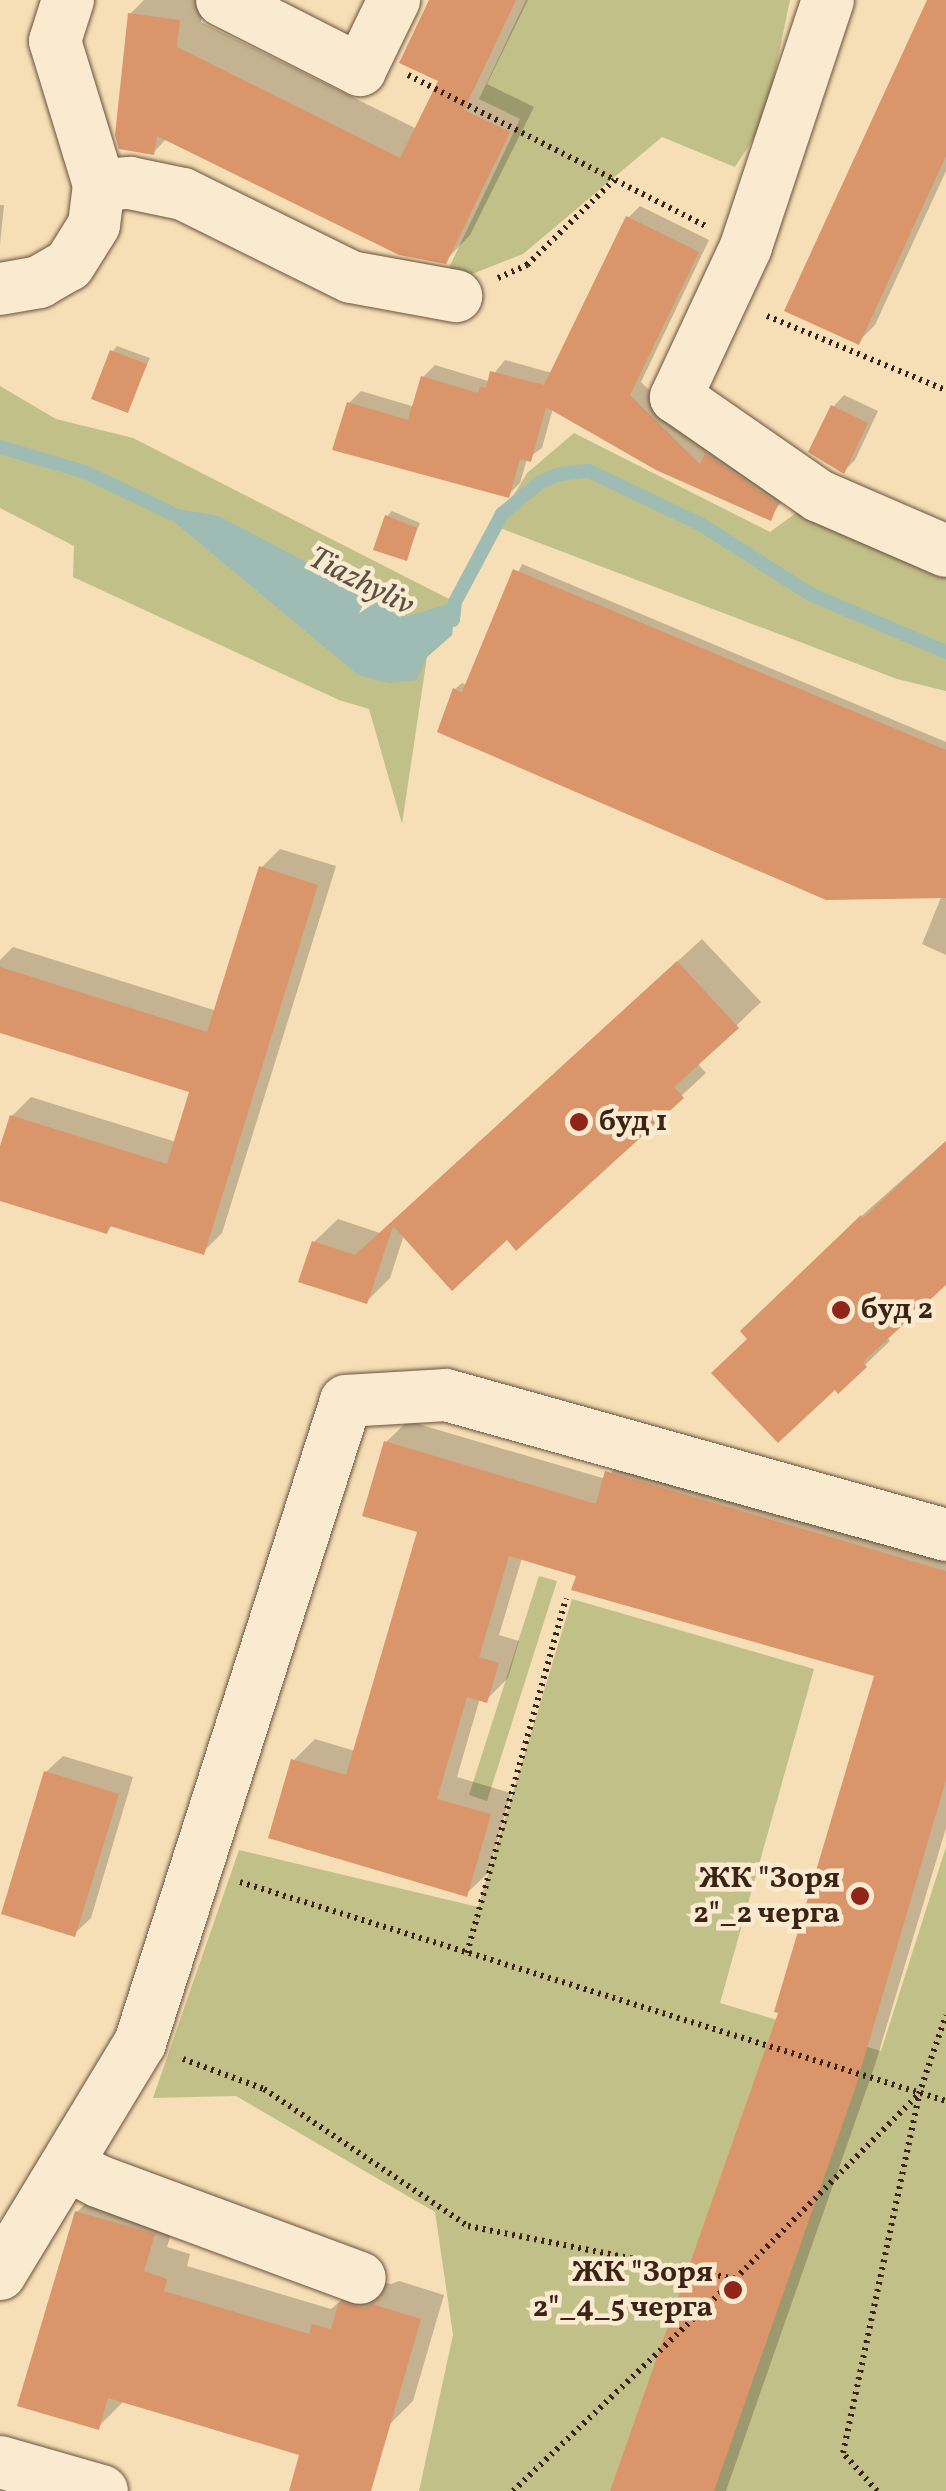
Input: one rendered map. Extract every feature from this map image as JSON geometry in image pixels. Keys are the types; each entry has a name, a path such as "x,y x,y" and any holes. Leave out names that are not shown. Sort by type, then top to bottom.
{"street":[{"path":"0,289 40,282 69,265 94,225 92,166 54,41 68,0"},
{"path":"222,0 360,70 394,0"},
{"path":"828,0 746,247 676,398 819,496 946,550"},
{"path":"92,166 130,183 183,194 351,277 456,296"},
{"path":"0,2274 140,2043 346,1402 446,1394 946,1535"},
{"path":"68,2166 360,2278"},
{"path":"0,2462 102,2491"}],"path":[{"path":"368,55 746,247"},
{"path":"456,296 527,265 614,180"},
{"path":"723,296 946,390"},
{"path":"467,1953 566,1599"},
{"path":"196,1868 946,2101"},
{"path":"877,2491 843,2453 919,2094 946,2015"},
{"path":"140,2043 264,2090 468,2226 735,2279"},
{"path":"514,2491 735,2279 919,2094"}],"shaded area":[{"path":"526,0 790,0 765,121 735,167 662,137 523,254 457,280 445,276 520,119 479,99"},
{"path":"0,386 56,419 133,438 455,602 452,635 427,657 402,824 369,709 339,700 73,577 74,546 0,508"},
{"path":"574,433 770,532 819,496 946,551 946,691 897,679 495,526 527,473"},
{"path":"539,1576 557,1581 487,1801 469,1795"},
{"path":"572,1599 814,1669 720,2003 881,2051 946,1847 946,2491 419,2491 453,2335 435,2212 236,2096 153,2098 239,1850 478,1907"}],"water":[{"path":"154,505 219,516 408,616 455,602 452,635 427,657 417,680 389,683 358,675"}],"building":[{"path":"429,0 516,0 464,110 510,132 446,264 399,255 157,136 154,155 119,149 115,135 128,13 180,20 177,47 400,158 438,81 399,63"},
{"path":"927,0 946,0 946,156 859,345 784,311"},
{"path":"626,216 699,252 630,395 700,464 705,453 778,504 771,521 656,470 546,407 531,462 520,459 509,498 332,450 347,402 408,420 421,376 478,393 480,386 486,388 490,371 544,385"},
{"path":"110,350 147,364 128,413 91,399"},
{"path":"831,405 868,423 844,474 808,452"},
{"path":"385,515 417,528 407,561 373,550"},
{"path":"513,569 946,750 946,898 826,900 437,732 453,688 462,692"},
{"path":"259,866 318,885 204,1255 110,1226 107,1234 0,1201 0,1146 10,1115 167,1164 189,1092 0,1033 0,967 207,1032"},
{"name":"буд 1","path":"677,961 739,1028 674,1087 684,1098 516,1251 507,1240 452,1291 393,1226 367,1304 298,1282 312,1241 355,1255"},
{"name":"буд 2","path":"946,1141 946,1285 863,1362 867,1367 838,1394 835,1390 778,1443 711,1373 747,1339 740,1331 861,1215 863,1218"},
{"path":"384,1441 596,1504 605,1471 946,1571 946,1780 855,2089 714,2491 610,2491 778,2013 774,2012 874,1676 571,1590 576,1576 509,1556 479,1657 499,1663 487,1703 467,1697 437,1799 491,1814 467,1897 268,1838 291,1759 346,1775 417,1532 362,1516"},
{"path":"44,1771 119,1794 75,1937 1,1914"},
{"path":"75,2211 155,2234 144,2271 167,2279 164,2291 309,2334 312,2324 331,2329 339,2302 364,2308 372,2304 421,2319 371,2491 289,2491 299,2455 108,2398 99,2430 17,2406"}],"waterway":[{"name":"Tiazhyliv","path":"0,447 85,472 171,513"},
{"name":"Tiazhyliv","path":"453,620 455,602 502,514 539,483 559,474 589,471 702,525 810,594 946,652"}],"place":[{"name":"буд 1","path":"579,1122"},
{"name":"буд 2","path":"841,1310"},
{"name":"ЖК \"Зоря 2\"_2 черга","path":"860,1896"},
{"name":"ЖК \"Зоря 2\"_4_5 черга","path":"733,2290"}]}
